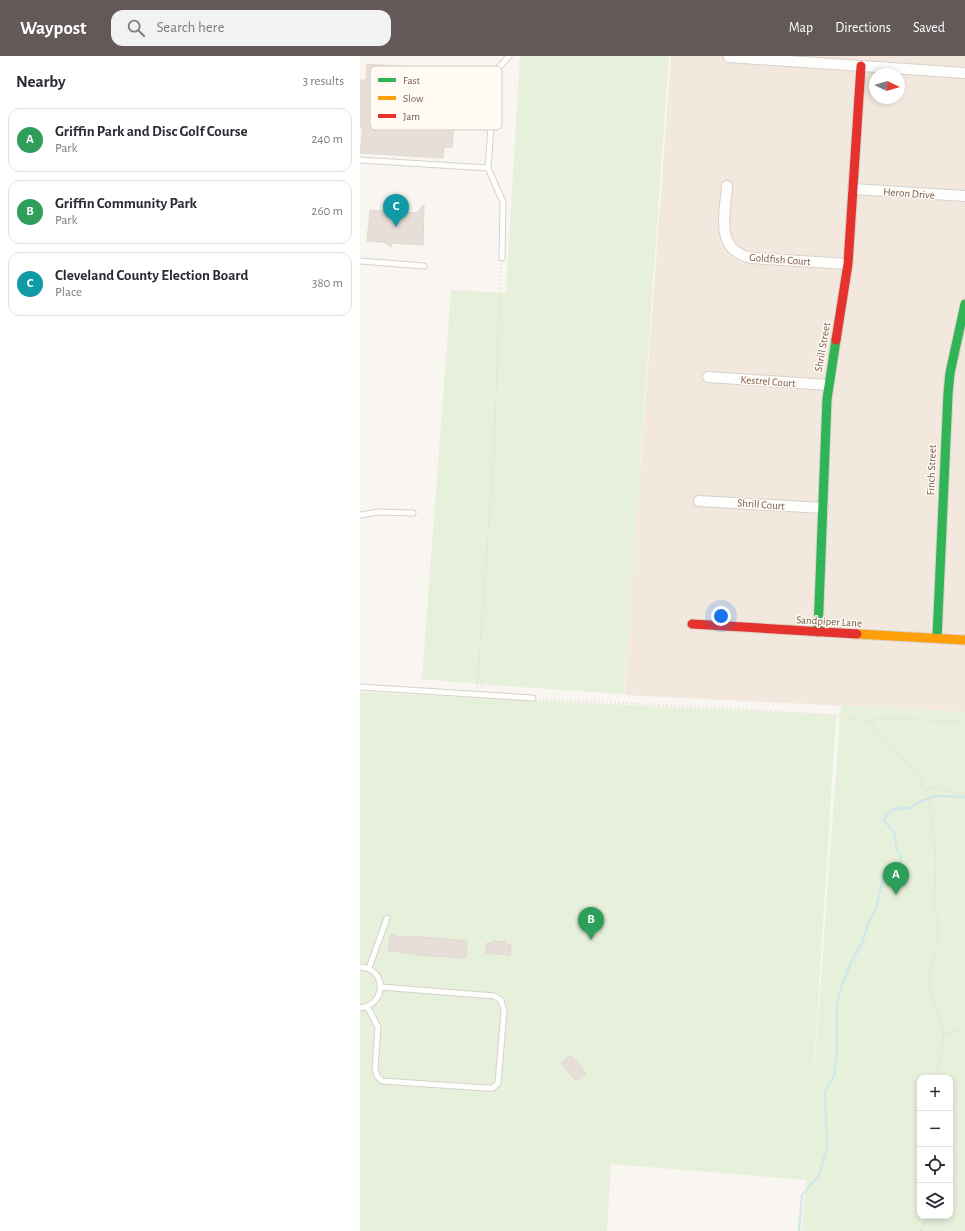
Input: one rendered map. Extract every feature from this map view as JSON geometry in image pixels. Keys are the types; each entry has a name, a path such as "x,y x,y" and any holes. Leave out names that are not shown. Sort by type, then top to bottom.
{"street":[{"path":"729,57 965,73"},
{"name":"Shrill Street","path":"818,632 828,385 843,302 848,264 861,66"},
{"name":"Goldfish Court","path":"727,186 724,233 728,244 737,253 752,258 848,264"},
{"name":"Heron Drive","path":"853,189 965,196"},
{"name":"Finch Street","path":"937,638 948,394 950,373 965,304"},
{"name":"Kestrel Court","path":"708,377 828,385"},
{"name":"Shrill Court","path":"699,501 823,508"},
{"name":"Sandpiper Lane","path":"692,624 965,640"}],"lane":[{"path":"500,66 508,56"},
{"path":"491,130 488,168 503,202 502,258"},
{"path":"360,160 488,168"},
{"path":"360,261 424,266"},
{"path":"360,515 379,512 413,513"},
{"path":"360,687 533,698"},
{"path":"369,968 387,918"},
{"path":"360,967 369,968 377,976 380,987 377,999 367,1006 360,1008"},
{"path":"367,1006 378,1027 375,1068 377,1076 382,1080 485,1088 493,1088 498,1083 504,1011 501,1000 494,996 380,987"}],"path":[{"path":"476,695 494,449 502,258"},
{"path":"477,675 481,680 484,695"},
{"path":"533,698 828,714 845,716 866,722 878,730 895,752 919,777 929,797 936,862 934,903 938,925 938,937 928,975 930,989 942,1027 943,1036 941,1058 935,1075"},
{"path":"866,722 882,718 965,722"},
{"path":"926,790 932,788 965,794"},
{"path":"943,1036 965,1027"},
{"path":"921,1231 927,1219"}],"shaded area":[{"path":"671,56 965,56 965,712 625,695 631,590"}],"green space":[{"path":"520,56 669,56 624,694 422,679 451,290 506,293"},
{"path":"360,692 836,715 811,1116 841,705 965,712 965,1231 802,1231 806,1180 611,1164 607,1231 360,1231"}],"building":[{"path":"367,64 397,66 370,66 370,130 453,130 452,147 444,147 443,158 360,153 363,127 360,127 360,80 366,80"},
{"path":"424,204 423,245 392,243 391,247 383,242 367,241 370,210 417,213"},
{"path":"392,934 397,937 403,936 406,938 411,936 467,941 466,958 417,955 417,953 410,954 397,951 390,952 388,948 390,942 389,938"},
{"path":"492,941 505,942 505,944 511,945 510,955 486,953 487,943 492,943"},
{"path":"571,1055 586,1073 576,1081 561,1063"}],"waterway":[{"path":"799,1231 802,1195 819,1176 827,1147 825,1092 834,1076 837,1050 837,1003 841,988 851,962 862,943 870,919 876,908 884,874 890,869 897,868 901,864 894,833 884,820 885,817 894,809 910,808 915,804 935,796 965,797"}],"traffic: fast":[{"path":"937,638 948,394 950,373 965,304"},
{"path":"818,632 827,399 836,340"}],"traffic: slow":[{"path":"857,634 965,640"}],"traffic: jam":[{"path":"836,340 848,264 861,66"},
{"path":"692,624 857,634"}],"place":[{"name":"Cleveland County Election Board","path":"396,227"},
{"name":"Griffin Park and Disc Golf Course","path":"896,895"},
{"name":"Griffin Community Park","path":"591,940"}]}
